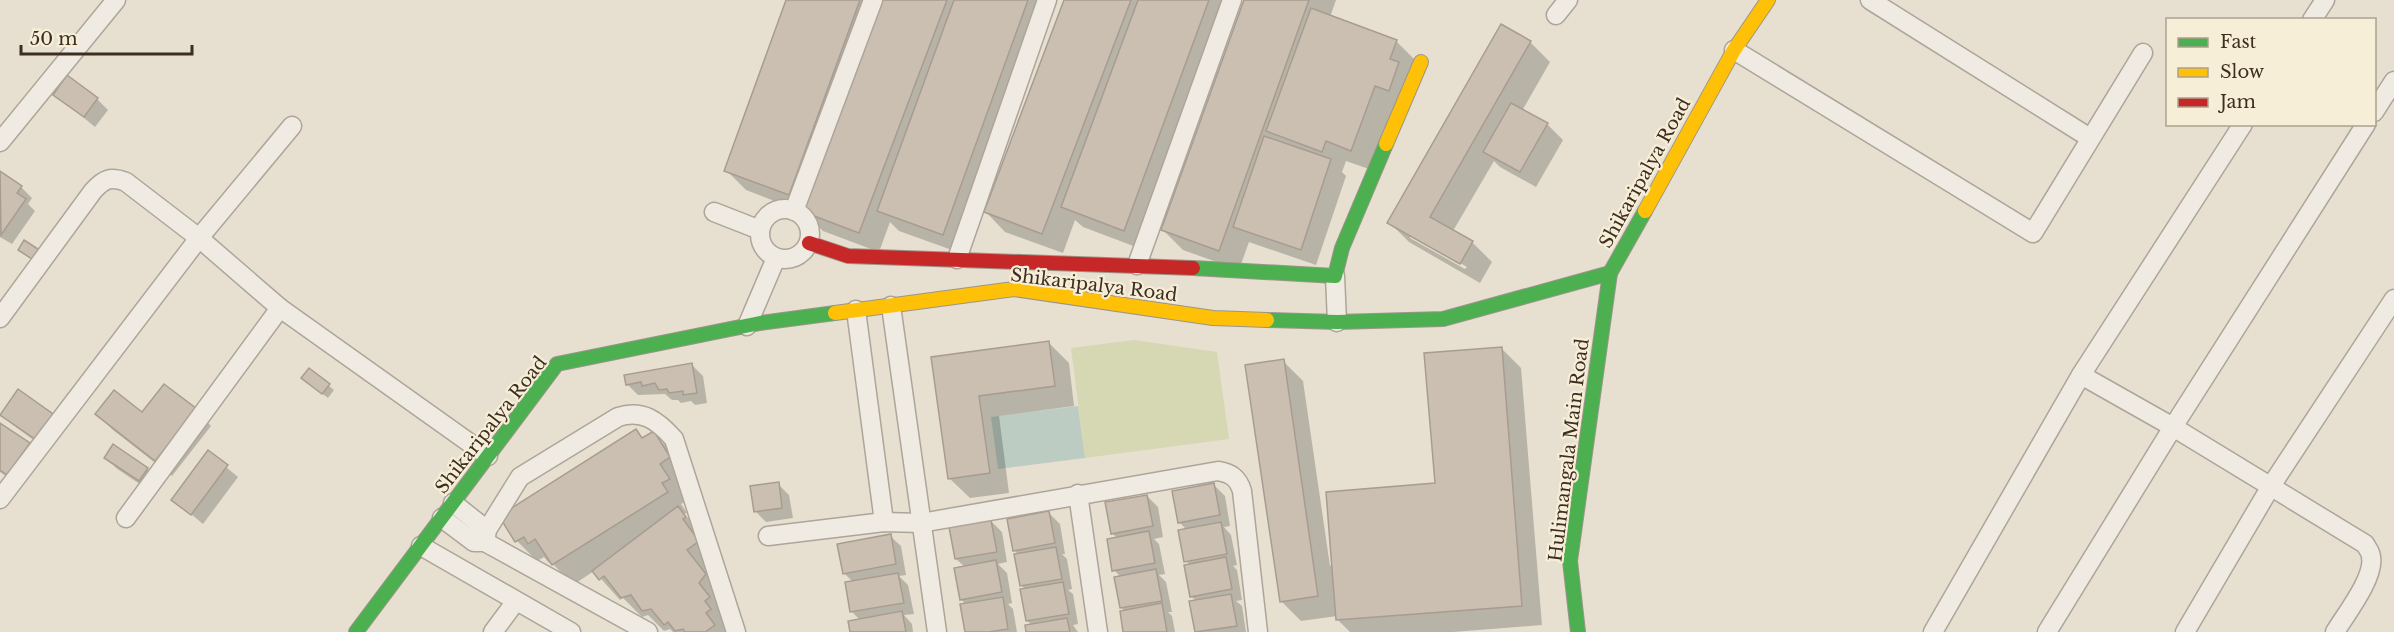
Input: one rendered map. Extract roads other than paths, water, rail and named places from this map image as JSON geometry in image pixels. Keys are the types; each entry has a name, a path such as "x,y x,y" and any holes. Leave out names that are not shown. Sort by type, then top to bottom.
{"street":[{"path":"0,142 116,0"},
{"path":"794,211 873,0"},
{"path":"957,260 1047,0"},
{"path":"1137,265 1232,0"},
{"path":"1556,15 1568,0"},
{"name":"Shikaripalya Road","path":"356,632 557,364 747,326 1014,289 1213,318 1337,322 1443,319 1610,273 1734,50 1768,0"},
{"path":"1870,0 2090,138"},
{"path":"2313,18 2325,0"},
{"path":"1734,50 2033,233 2143,53"},
{"path":"1337,322 1335,276 1342,248 1420,63"},
{"path":"2376,108 2394,81"},
{"path":"0,499 199,238 292,126"},
{"path":"1933,632 2081,375 2242,126"},
{"path":"2047,632 2173,427 2365,126"},
{"path":"0,318 102,181 110,178 126,182 199,238 280,308 488,456"},
{"path":"777,211 794,211 801,214 810,227 809,243 799,255 784,260 776,258 763,247 760,230 763,222 777,211"},
{"path":"714,212 760,230"},
{"path":"809,243 849,256 1137,265 1335,276"},
{"path":"747,326 776,258"},
{"name":"Hulimangala Main Road","path":"1578,632 1570,561 1610,273"},
{"path":"2185,632 2271,486 2394,298"},
{"path":"891,306 936,632"},
{"path":"126,518 280,308"},
{"path":"856,310 884,522"},
{"path":"2081,375 2173,427 2365,544 2371,554 2372,564 2367,578 2335,632"},
{"path":"442,518 474,542 486,536 520,477 618,417 628,414 648,416 664,427 674,439 736,632"},
{"path":"768,536 884,522 921,523 1218,471 1234,476 1242,491 1258,632"},
{"path":"1078,494 1098,632"},
{"path":"453,503 486,536 648,632"},
{"path":"420,546 571,632"},
{"path":"493,632 516,601"}]}
